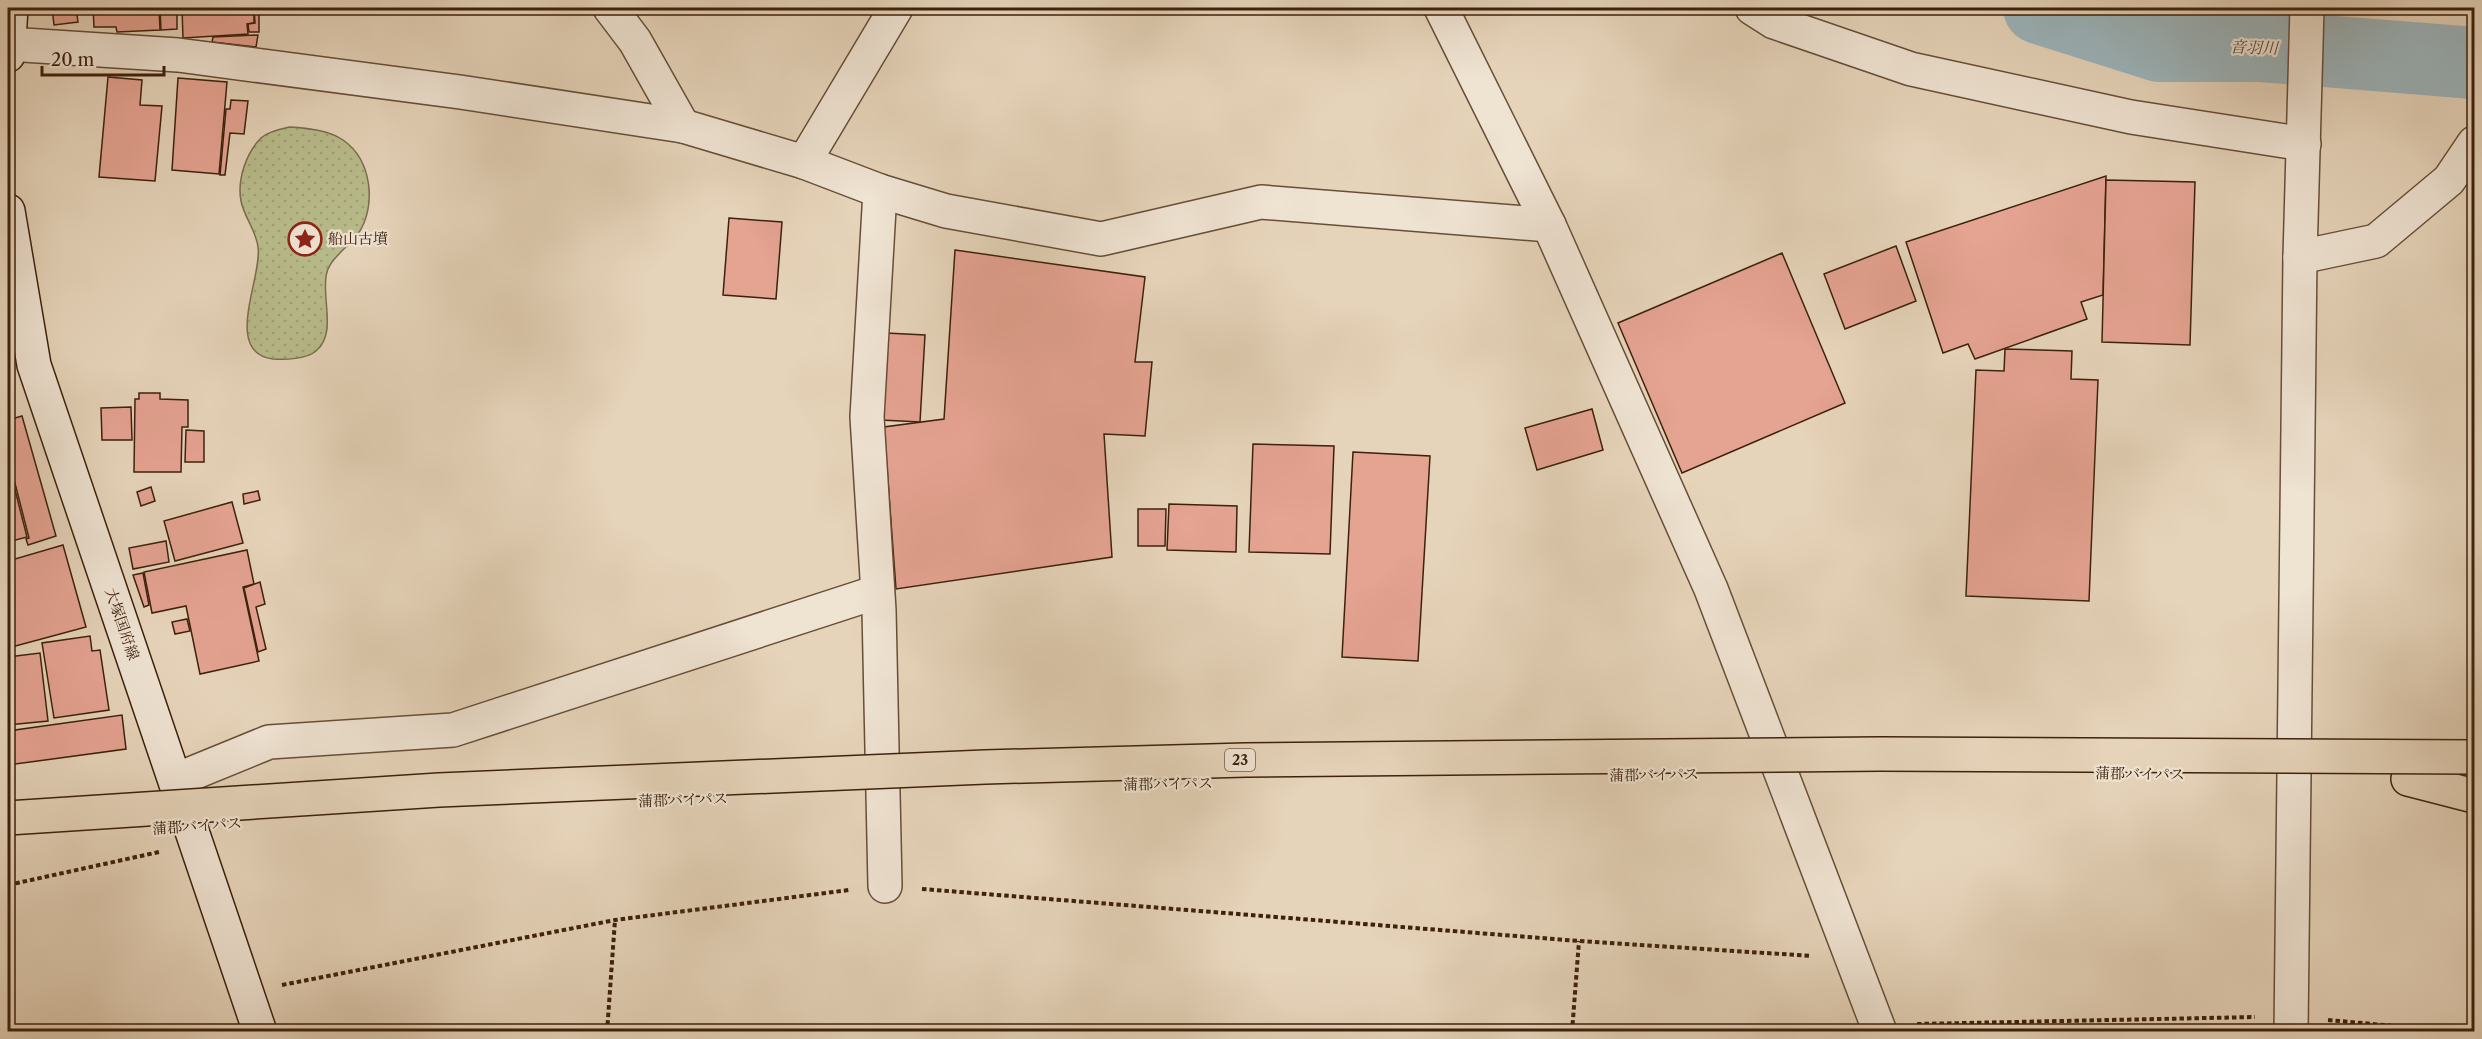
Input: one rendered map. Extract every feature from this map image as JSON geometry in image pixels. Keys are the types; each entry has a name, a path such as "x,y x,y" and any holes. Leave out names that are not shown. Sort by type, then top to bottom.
{"highway":[{"name":"蒲郡バイパス","path":"8,818 451,789 985,767 1246,760 1880,754 2475,757"},
{"name":"蒲郡バイパス","path":"8,838 347,816 635,802 1082,786 1900,770 2475,781"},
{"path":"2408,779 2475,796"}],"street":[{"path":"8,55 11,8"},
{"path":"610,8 635,41 683,126"},
{"path":"804,162 896,8"},
{"path":"1441,8 1549,225 1711,589 1879,1028"},
{"path":"1752,8 1774,22 1911,69 2131,117 2304,144"},
{"path":"2292,1024 2300,257 2307,8"},
{"path":"8,44 178,55 460,92 683,126 804,162 880,191 946,211 1101,239 1261,202 1549,225"},
{"path":"2300,257 2376,240 2449,180 2475,143"},
{"path":"880,191 867,417 877,592 885,886"},
{"name":"大塚国府線","path":"8,211 34,365 260,1032"},
{"path":"176,780 268,742 453,730 877,592"}],"path":[{"path":"8,885 197,844"},
{"path":"246,992 615,920 885,886 1579,941 1852,958"},
{"path":"607,1032 615,920"},
{"path":"1572,1032 1579,941"},
{"path":"1879,1028 2292,1024 2462,1032"}],"green space":[{"name":"船山古墳","path":"290,127 325,132 343,140 353,149 366,171 369,197 368,210 358,234 336,257 327,272 325,292 327,324 323,343 307,356 273,359 258,354 250,343 247,329 258,247 241,201 240,184 247,159 261,138"}],"building":[{"path":"52,8 76,8 78,22 54,25"},
{"path":"93,8 159,8 160,30 117,32 116,27 94,27"},
{"path":"160,8 177,8 177,29 161,30"},
{"path":"182,8 254,8 254,23 247,24 248,34 183,38"},
{"path":"254,8 259,8 259,32 249,32 248,24 255,23"},
{"path":"258,35 256,47 212,42 213,37"},
{"path":"108,77 142,80 140,105 162,106 155,181 99,177"},
{"path":"178,78 227,82 219,174 172,170"},
{"path":"231,100 248,101 244,134 230,133 225,175 220,175 226,109 230,109"},
{"path":"2106,176 2103,295 2081,302 2087,319 1975,359 1968,344 1943,353 1906,242"},
{"path":"2106,180 2195,182 2190,345 2102,342"},
{"path":"729,218 782,222 776,299 723,295"},
{"path":"1896,246 1916,301 1845,329 1824,274"},
{"path":"955,250 1145,277 1135,362 1152,362 1145,436 1104,434 1112,557 896,589 884,427 944,419"},
{"path":"1782,253 1845,403 1682,473 1618,323"},
{"path":"886,333 925,335 920,422 881,420"},
{"path":"2005,349 2072,351 2071,379 2098,380 2089,601 1966,596 1976,370 2004,371"},
{"path":"139,393 160,393 160,399 188,400 188,427 182,427 181,472 134,472 135,399 139,399"},
{"path":"131,407 132,440 102,440 101,408"},
{"path":"1592,409 1603,450 1537,470 1525,428"},
{"path":"22,416 56,536 28,545 26,539 29,538 8,456 8,420"},
{"path":"186,430 204,431 204,462 185,462"},
{"path":"1253,444 1334,446 1330,554 1249,552"},
{"path":"1353,452 1430,456 1418,661 1342,657"},
{"path":"8,462 27,537 8,542"},
{"path":"151,487 155,501 141,506 137,492"},
{"path":"258,491 260,500 244,504 243,494"},
{"path":"232,502 243,543 175,561 164,521"},
{"path":"1169,504 1237,506 1236,552 1167,550"},
{"path":"1138,509 1166,509 1165,546 1138,546"},
{"path":"166,541 169,562 133,569 129,548"},
{"path":"63,545 86,627 8,648 8,561"},
{"path":"247,550 254,584 243,587 259,661 200,674 186,606 152,613 144,572"},
{"path":"143,573 149,605 144,607 133,575"},
{"path":"260,582 265,604 256,607 266,649 258,652 244,588"},
{"path":"187,619 190,631 175,634 172,622"},
{"path":"90,636 92,651 100,650 109,710 54,718 42,643"},
{"path":"40,653 48,721 8,725 8,657"},
{"path":"122,715 126,749 8,765 8,731"}],"waterway":[{"name":"音羽川","path":"2039,8 2159,46 2261,46 2474,63"}],"place":[{"name":"船山古墳","path":"305,239"}]}
